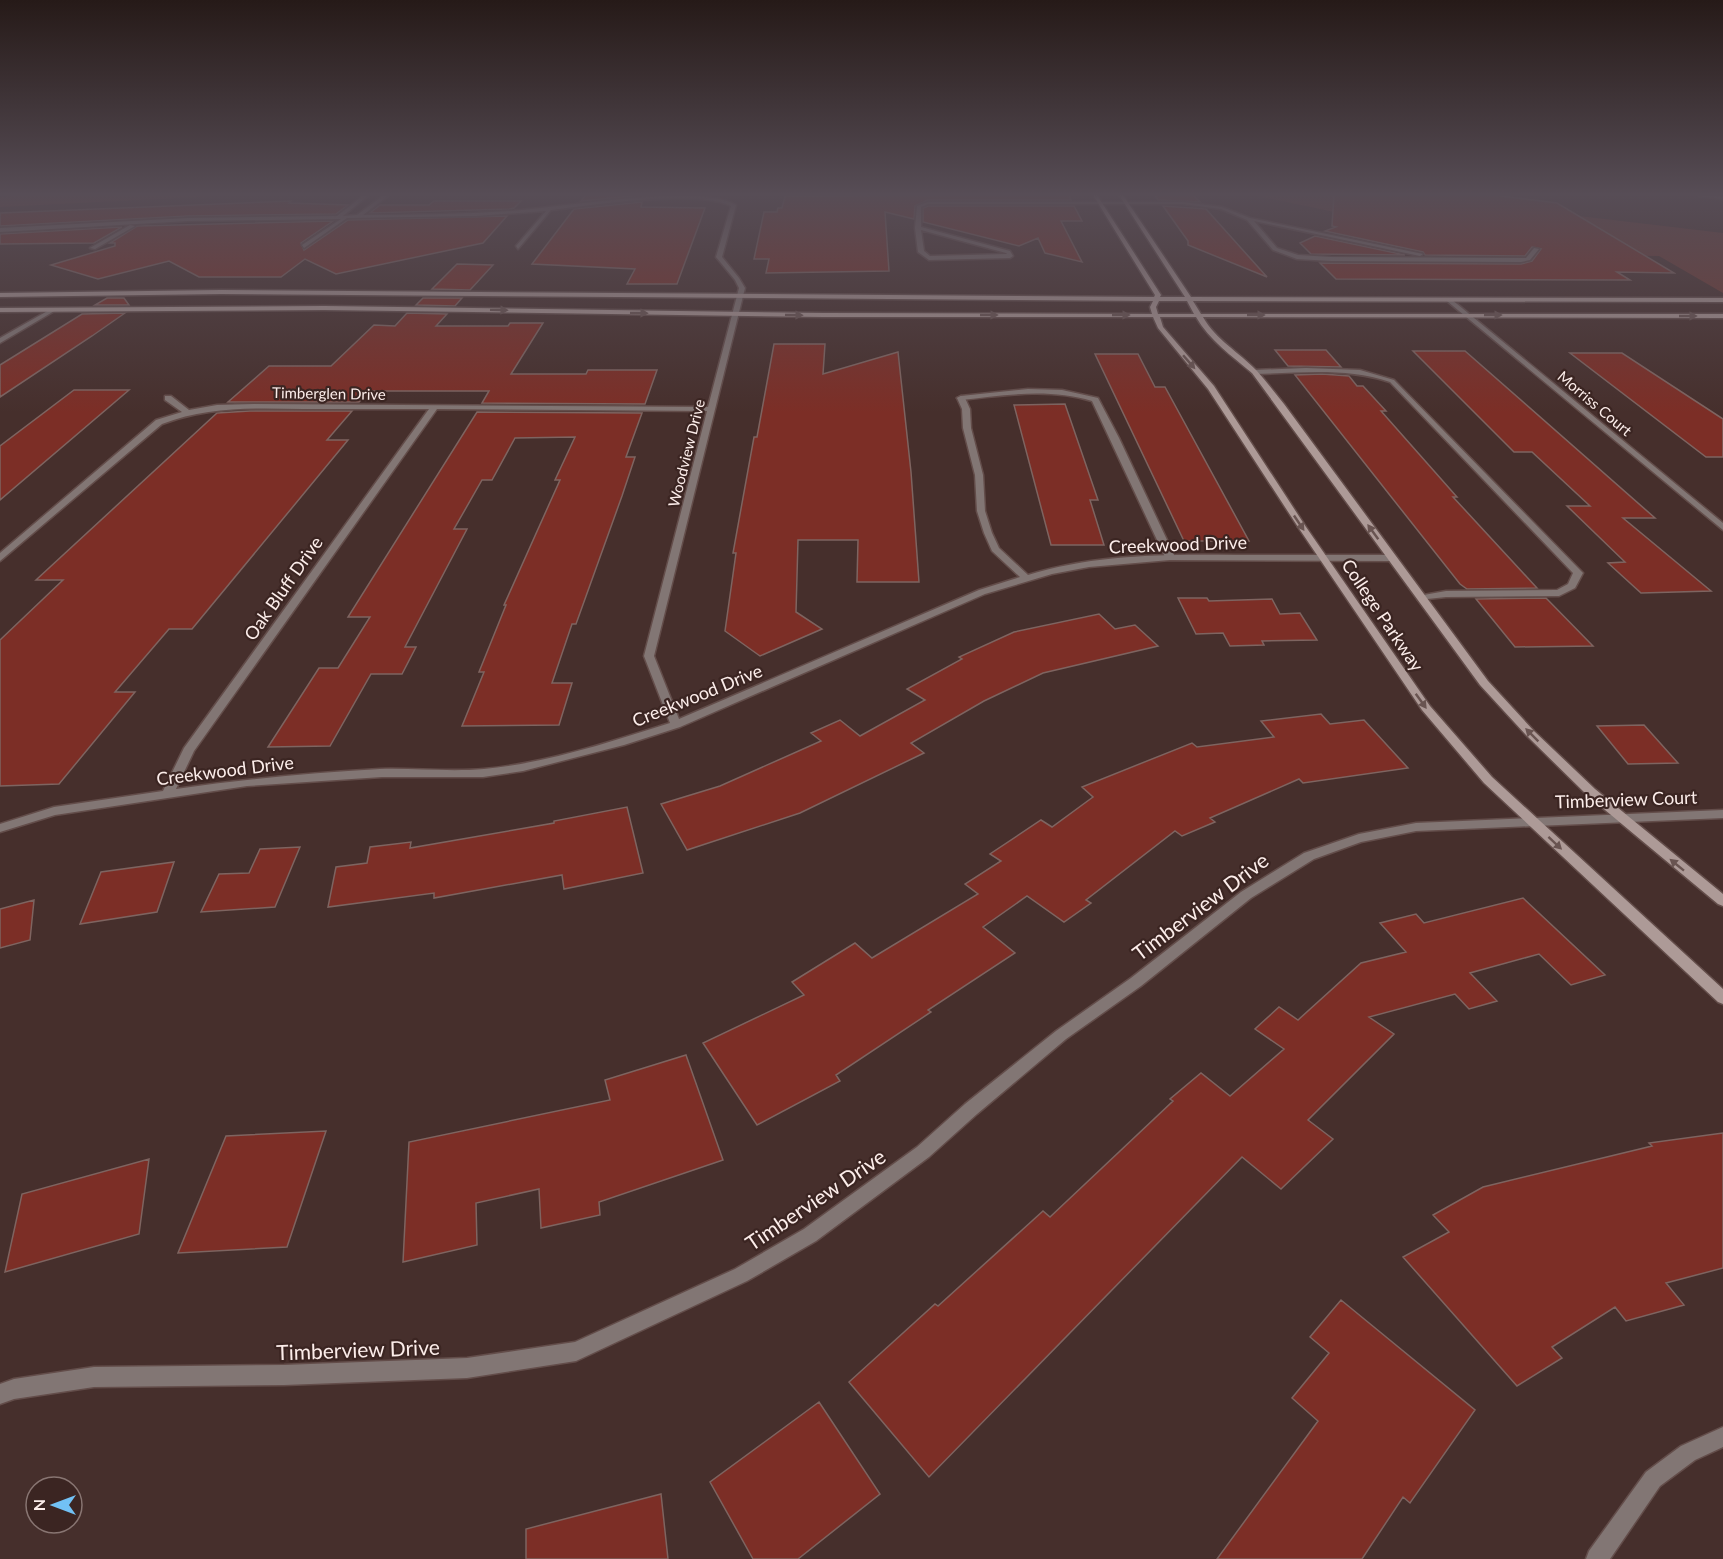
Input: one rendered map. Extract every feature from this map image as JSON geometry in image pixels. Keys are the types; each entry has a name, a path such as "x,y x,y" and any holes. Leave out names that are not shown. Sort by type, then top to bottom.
{"main road":[{"path":"1141,268 1158,295 1153,307 1155,315"},
{"path":"1169,268 1205,327 1254,372 1484,684 1591,792 1723,901"},
{"path":"0,295 221,292 740,297 1723,300"},
{"path":"0,310 348,309 736,314 1723,316"},
{"name":"College Parkway","path":"1155,315 1160,327 1173,344 1211,388 1426,708 1488,780 1723,998"}],"street":[{"path":"726,268 740,280 742,288 740,297"},
{"name":"Woodview Drive","path":"676,725 649,656 740,297"},
{"name":"Morriss Court","path":"1449,300 1723,527"},
{"path":"0,341 53,310"},
{"path":"1254,372 1350,371 1379,375 1392,381 1578,573 1572,586 1559,593 1446,594 1421,598"},
{"path":"1026,578 995,549 988,533 981,511 979,475 967,428 966,409 961,398 1025,390 1076,393 1095,400 1114,434 1155,530 1170,557"},
{"path":"168,398 186,411"},
{"name":"Timberglen Drive","path":"0,558 159,422 186,411 207,407 254,406 711,409"},
{"name":"Oak Bluff Drive","path":"168,793 188,751 434,408"},
{"name":"Creekwood Drive","path":"0,828 54,811 247,782 310,776 483,773 523,767 676,725 982,592 1026,578 1089,564 1170,557 1392,558"},
{"name":"Timberview Court","path":"1530,821 1723,814"},
{"name":"Timberview Drive","path":"0,1394 14,1389 94,1377 284,1375 467,1368 576,1351 741,1275 810,1235 923,1152 1061,1035 1136,982 1246,895 1310,856 1359,838 1416,828 1530,821"},
{"path":"1597,1559 1653,1479 1688,1454 1723,1437"}],"shaded area":[{"path":"1679,268 1723,268 1723,293"}],"building":[{"path":"60,268 142,268 98,279"},
{"path":"182,268 293,268 281,277 199,277"},
{"path":"323,268 366,268 336,274"},
{"path":"453,268 490,268 470,290 432,289"},
{"path":"609,268 683,268 677,284 627,284 635,269"},
{"path":"767,268 889,268 889,271 766,273"},
{"path":"1244,268 1259,268 1267,277"},
{"path":"1325,268 1665,268 1674,273 1617,272 1630,280 1336,279"},
{"path":"107,298 124,298 129,305 95,305"},
{"path":"423,298 462,298 455,306 416,305"},
{"path":"125,313 0,397 0,365 82,314"},
{"path":"407,313 447,314 436,326 508,326 510,323 543,323 511,374 586,374 588,370 657,370 645,404 482,403 489,391 370,391 359,402 228,402 269,366 331,366 374,325 395,326"},
{"path":"774,344 825,344 823,374 898,352 911,472 919,582 857,582 858,540 798,540 796,612 822,629 760,656 725,631 736,553 733,553"},
{"path":"1275,350 1326,350 1341,367 1288,366"},
{"path":"1413,351 1465,351 1655,518 1623,518 1711,591 1641,593 1608,563 1625,562 1567,506 1590,506 1532,452 1514,452"},
{"path":"1570,353 1622,353 1723,419 1723,457 1706,457"},
{"path":"1095,354 1138,354 1155,387 1165,387 1249,541 1184,541"},
{"path":"1295,375 1349,376 1357,386 1363,386 1386,411 1381,411 1457,497 1453,497 1537,588 1467,589 1460,584"},
{"path":"74,390 129,390 0,500 0,446"},
{"path":"1065,404 1098,500 1090,500 1104,545 1051,545 1014,405"},
{"path":"352,411 327,440 348,440 192,629 169,629 115,692 135,692 59,784 0,786 0,640 63,580 36,580 217,413"},
{"path":"477,412 642,413 626,457 635,457 622,496 576,624 572,624 552,683 572,683 559,725 462,726 484,672 479,672 506,605 504,605 560,480 555,480 575,437 515,438 492,480 482,480 454,529 467,529 405,647 416,647 402,674 371,674 330,746 268,747 319,668 338,668 370,617 348,617"},
{"path":"1178,598 1207,598 1209,601 1272,599 1280,614 1300,613 1317,640 1262,641 1264,645 1230,646 1223,633 1196,634"},
{"path":"1546,598 1593,646 1515,647 1476,599"},
{"path":"1099,614 1115,629 1135,625 1158,646 1043,673 984,701 911,743 924,753 800,813 687,850 661,804 720,786 821,741 811,733 840,720 860,736 925,700 907,689 962,659 959,657 1014,632"},
{"path":"1321,714 1330,724 1364,720 1408,768 1303,783 1299,779 1210,818 1215,822 1182,836 1175,831 1086,900 1091,903 1064,922 1027,896 983,927 1015,953 928,1010 931,1012 836,1075 840,1081 757,1125 703,1043 804,995 792,982 855,943 872,958 978,894 965,884 1001,861 990,854 1041,820 1052,827 1093,797 1082,787 1192,743 1197,747 1274,737 1261,721"},
{"path":"1644,725 1678,763 1628,764 1597,726"},
{"path":"627,807 643,873 564,889 562,875 434,898 434,893 328,907 336,867 367,863 370,847 411,842 410,848 554,823 554,821"},
{"path":"300,847 275,907 201,912 219,874 249,873 260,849"},
{"path":"174,862 157,912 80,924 101,872"},
{"path":"1523,898 1605,975 1571,985 1539,954 1470,973 1497,1001 1469,1009 1455,994 1369,1017 1394,1034 1308,1120 1333,1139 1281,1189 1242,1157 929,1477 849,1382 935,1304 938,1306 1043,1211 1050,1217 1173,1101 1170,1099 1201,1073 1230,1096 1284,1049 1255,1029 1279,1007 1298,1020 1361,963 1406,952 1380,923 1416,914 1424,923"},
{"path":"34,900 30,940 0,948 0,909"},
{"path":"686,1055 723,1160 599,1202 600,1215 541,1228 539,1189 476,1203 477,1245 403,1262 409,1142 610,1100 605,1080"},
{"path":"326,1131 287,1247 178,1253 226,1136"},
{"path":"1723,1133 1723,1268 1666,1283 1684,1305 1626,1321 1615,1307 1552,1347 1562,1358 1517,1386 1403,1257 1449,1232 1433,1215 1483,1187 1652,1146 1649,1143"},
{"path":"149,1159 139,1234 5,1272 22,1194"},
{"path":"1341,1300 1475,1410 1410,1503 1403,1497 1362,1559 1217,1559 1318,1421 1292,1398 1329,1353 1310,1337"},
{"path":"819,1402 880,1494 798,1559 753,1559 710,1482"},
{"path":"661,1494 668,1559 526,1559 526,1529"}]}
